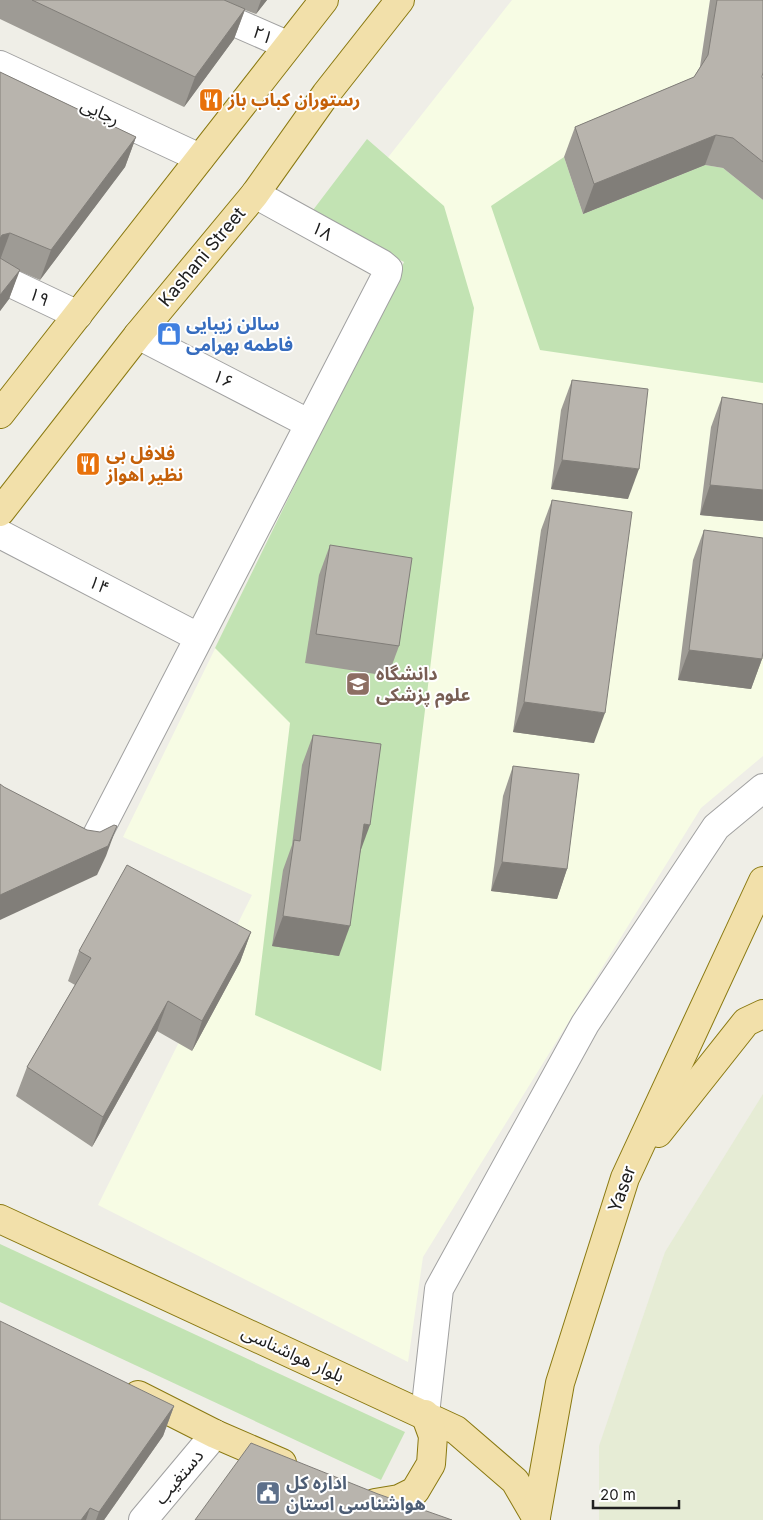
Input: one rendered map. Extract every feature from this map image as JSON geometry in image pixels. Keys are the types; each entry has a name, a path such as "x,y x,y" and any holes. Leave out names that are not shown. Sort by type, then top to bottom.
{"main road":[{"path":"0,414 324,0"},
{"name":"Kashani Street","path":"0,512 138,335 254,194 326,94 400,0"},
{"name":"Yaser","path":"530,1519 560,1383 625,1178 763,881"},
{"path":"625,1178 680,1103 746,1022 763,1014"},
{"name":"بلوار هواشناسی","path":"0,1219 456,1430 515,1481 530,1519"},
{"path":"112,1382 215,1434 304,1472"},
{"path":"375,1503 399,1499 415,1491 431,1464 433,1436 424,1414"},
{"path":"348,1492 420,1520"}],"street":[{"name":"۲۱","path":"184,0 287,46"},
{"name":"رجایی","path":"0,66 200,158"},
{"name":"۱۸","path":"254,194 388,269 308,423"},
{"name":"۱۹","path":"0,278 78,315"},
{"name":"۱۶","path":"138,335 308,423"},
{"path":"50,828 83,846 89,846 308,423"},
{"name":"۱۴","path":"0,534 198,637"},
{"path":"424,1414 439,1289 585,1024 716,827 763,788"},
{"name":"دستغیب","path":"143,1520 215,1434"}],"shaded area":[{"name":"دانشگاه علوم پزشکی","path":"512,0 710,0 697,85 583,214 705,165 763,200 763,436 711,427 700,515 763,521 763,569 693,560 679,680 763,591 763,756 701,808 423,1257 408,1362 98,1205 252,895 123,837 404,262 334,226"},
{"path":"763,1094 763,1520 599,1520 599,1446 665,1252"}],"green space":[{"path":"367,139 444,206 474,308 381,1071 255,1015 290,723 215,648 404,262 310,214"},
{"path":"564,157 583,214 705,165 723,168 763,200 763,383 540,350 491,206"},
{"path":"0,1244 405,1432 381,1480 0,1302"}],"building":[{"path":"32,0 224,0 245,9 195,77"},
{"path":"717,0 763,0 763,162 733,138 716,135 594,184 575,127 694,77 708,55"},
{"path":"0,72 136,137 51,250 10,233 2,235 0,238"},
{"path":"0,258 20,270 0,295"},
{"path":"572,380 648,389 639,469 562,460"},
{"path":"722,397 763,404 763,490 710,485"},
{"path":"552,500 632,512 605,713 524,702"},
{"path":"704,530 763,538 762,659 689,650"},
{"path":"330,545 412,558 399,646 316,634"},
{"path":"313,735 381,744 370,825 364,824 350,926 283,916 294,840 300,841"},
{"path":"513,766 579,774 567,869 502,862"},
{"path":"0,784 87,830 100,832 114,825 117,826 108,846 0,895"},
{"path":"127,865 251,932 202,1021 168,1001 103,1117 27,1067 91,958 79,951"},
{"path":"0,1321 174,1406 99,1512 90,1508 81,1520 0,1520"},
{"path":"251,1443 378,1494 452,1520 195,1520"}],"place":[{"name":"رستوران کباب باز","path":"211,100"},
{"name":"سالن زیبایی فاطمه بهرامی","path":"169,334"},
{"name":"فلافل بی نظیر اهواز","path":"88,464"},
{"name":"دانشگاه علوم پزشکی","path":"358,684"},
{"name":"اداره کل هواشناسی استان","path":"268,1493"}]}
